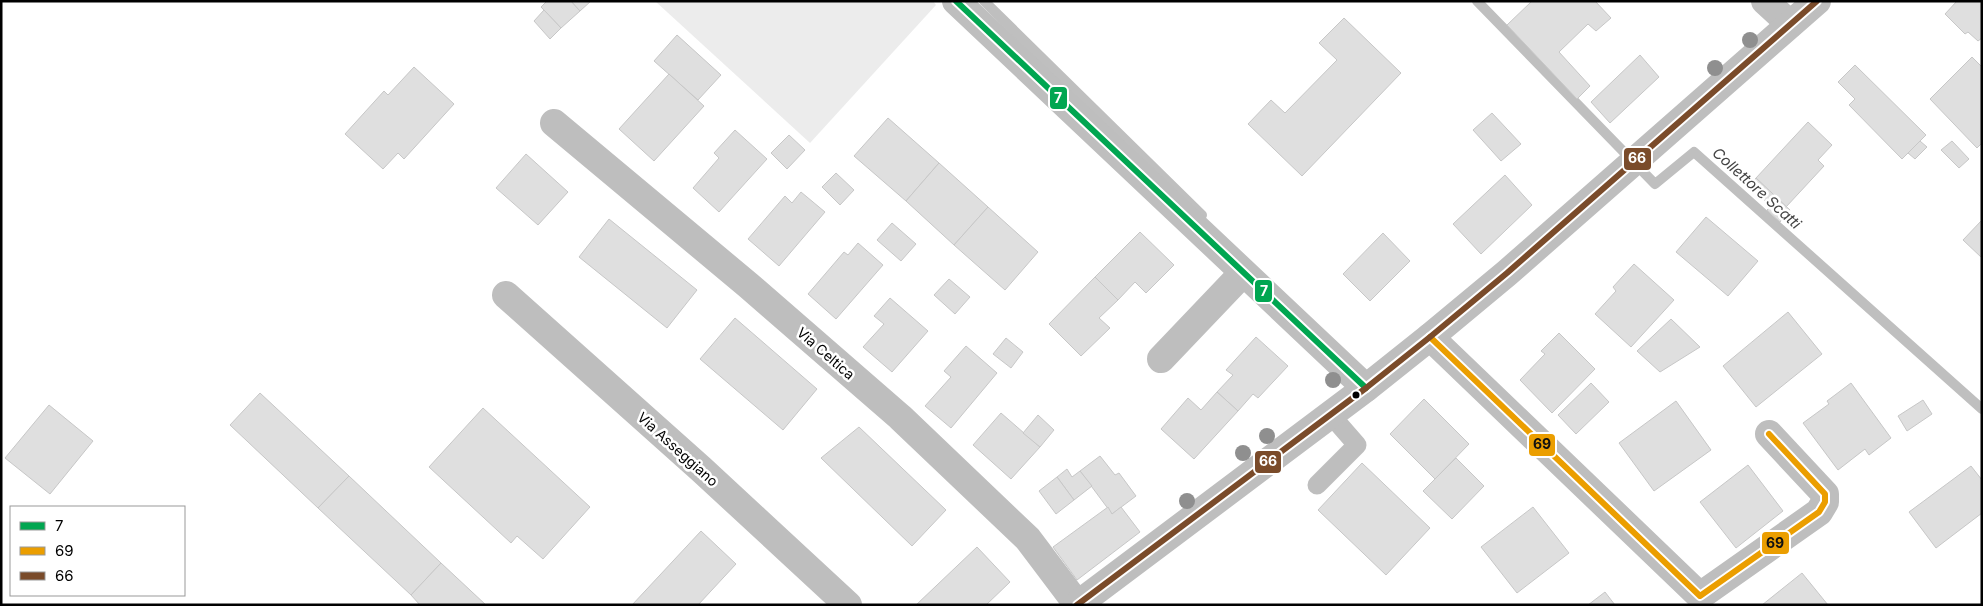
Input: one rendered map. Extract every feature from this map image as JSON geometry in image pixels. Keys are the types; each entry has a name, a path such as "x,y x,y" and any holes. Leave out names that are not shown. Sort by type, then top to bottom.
{"street":[{"path":"956,1 1366,388"},
{"path":"1765,1 1790,24"},
{"path":"1077,605 1366,388 1430,337 1514,267 1817,1"},
{"name":"Via Celtica","path":"554,124 748,285 900,417 1028,539 1077,605"},
{"path":"1161,359 1243,273"},
{"name":"Via Asseggiano","path":"506,295 701,468 848,605"},
{"path":"1430,337 1700,596 1819,512 1825,502 1825,494 1769,434"}],"lane":[{"path":"1317,485 1357,445 1330,414"}],"shaded area":[{"path":"655,1 933,1 936,5 810,143"}],"building":[{"path":"547,1 571,1 580,11 561,28 541,7"},
{"path":"571,1 591,1 580,11"},
{"path":"1532,1 1595,1 1611,18 1596,31 1588,24 1559,52 1590,86 1577,99 1507,25"},
{"path":"1957,1 1982,1 1982,38 1978,41 1968,32 1965,34 1945,14"},
{"path":"544,10 561,28 550,39 534,21"},
{"path":"1344,18 1401,73 1302,176 1248,124 1271,100 1285,113 1337,60 1319,43"},
{"path":"677,35 721,75 698,100 654,61"},
{"path":"1640,55 1659,77 1610,123 1591,102"},
{"path":"1972,57 1982,67 1982,143 1977,148 1930,99"},
{"path":"1855,65 1926,135 1902,159 1849,105 1855,99 1838,82"},
{"path":"414,67 454,104 404,159 398,153 383,169 345,134 384,91 388,95"},
{"path":"669,74 704,106 654,161 619,129"},
{"path":"1492,113 1521,144 1501,161 1473,130"},
{"path":"888,118 939,163 906,201 854,156"},
{"path":"1808,122 1832,145 1818,160 1824,166 1786,207 1756,178"},
{"path":"735,130 767,159 719,212 693,188 719,158 714,153"},
{"path":"789,135 805,150 787,169 771,153"},
{"path":"1920,141 1927,147 1915,159 1908,153"},
{"path":"1952,141 1969,159 1959,168 1941,150"},
{"path":"526,154 568,192 538,225 496,188"},
{"path":"939,163 988,207 954,245 906,201"},
{"path":"836,173 854,190 840,205 822,187"},
{"path":"1505,175 1532,205 1481,254 1453,224"},
{"path":"1756,178 1790,210 1780,222 1767,210 1771,206 1749,186"},
{"path":"801,192 825,212 779,266 748,239 785,196 792,203"},
{"path":"988,207 1038,252 1005,290 954,245"},
{"path":"1706,217 1758,261 1728,296 1676,252"},
{"path":"609,219 697,290 667,328 579,257"},
{"path":"1982,220 1982,258 1963,240"},
{"path":"892,223 916,244 901,261 877,240"},
{"path":"1140,232 1174,265 1146,293 1135,282 1118,300 1095,277"},
{"path":"1383,233 1410,261 1370,301 1343,274"},
{"path":"858,243 883,265 836,319 808,294 844,252 848,255"},
{"path":"1634,264 1674,300 1631,347 1595,314 1616,291 1613,287"},
{"path":"1095,277 1118,300 1099,318 1110,328 1081,356 1049,324"},
{"path":"949,279 970,297 955,314 934,295"},
{"path":"890,298 928,331 892,372 863,347 884,324 874,316"},
{"path":"1788,312 1822,354 1756,407 1723,366"},
{"path":"735,318 817,389 783,430 700,359"},
{"path":"1671,319 1700,347 1660,372 1637,351"},
{"path":"1559,333 1595,369 1552,413 1520,380 1545,354 1541,351"},
{"path":"1256,337 1288,366 1258,398 1253,394 1238,411 1217,392 1233,375 1226,370"},
{"path":"1006,338 1023,352 1011,368 993,354"},
{"path":"966,346 997,373 951,428 925,406 951,377 944,371"},
{"path":"1591,383 1609,402 1576,434 1558,415"},
{"path":"1851,383 1891,438 1869,455 1865,449 1838,470 1803,423 1829,404 1827,401"},
{"path":"1217,392 1238,411 1194,459 1161,429 1188,398 1201,410"},
{"path":"260,393 349,476 318,508 230,425"},
{"path":"1424,399 1469,444 1435,479 1390,434"},
{"path":"1923,400 1932,414 1907,431 1898,416"},
{"path":"1676,401 1711,450 1654,491 1619,443"},
{"path":"49,405 93,441 50,494 5,458"},
{"path":"483,408 590,507 543,559 517,536 511,543 429,467"},
{"path":"1001,413 1040,447 1011,479 973,445"},
{"path":"1038,415 1054,430 1040,447 1023,433"},
{"path":"859,427 946,510 912,546 821,458"},
{"path":"1100,456 1115,475 1119,473 1136,496 1112,514 1080,471"},
{"path":"1456,458 1484,486 1452,519 1423,491"},
{"path":"1362,463 1430,528 1386,575 1318,510"},
{"path":"1748,465 1783,511 1736,548 1700,502"},
{"path":"1971,466 1982,480 1982,513 1936,548 1909,512"},
{"path":"1067,469 1072,477 1080,471 1092,486 1074,500 1057,477"},
{"path":"349,476 441,563 411,595 318,508"},
{"path":"1057,477 1074,500 1056,514 1039,491"},
{"path":"1108,507 1112,514 1121,507 1140,532 1077,580 1053,547"},
{"path":"1533,507 1569,553 1517,593 1481,547"},
{"path":"701,531 736,564 698,605 632,605"},
{"path":"977,547 1010,582 986,605 916,605"},
{"path":"441,563 486,605 420,605 411,595"},
{"path":"1802,573 1828,605 1762,605"},
{"path":"1605,592 1615,605 1588,605"}],"waterway":[{"path":"984,1 1202,215"},
{"name":"Collettore Scatti","path":"1477,1 1655,184 1694,152 1982,409"}],"transit line":[{"name":"7","path":"956,1 1366,388"},
{"name":"66","path":"1077,605 1366,388 1430,337 1507,273 1817,1"},
{"name":"69","path":"1430,337 1700,596 1819,512 1825,502 1825,494 1769,434"}]}
